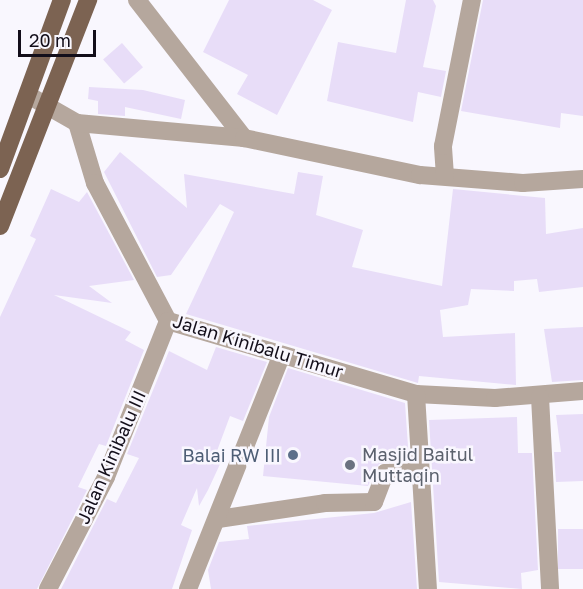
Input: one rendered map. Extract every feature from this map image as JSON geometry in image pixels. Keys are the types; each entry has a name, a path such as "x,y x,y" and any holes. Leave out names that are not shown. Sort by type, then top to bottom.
{"main road":[{"path":"0,169 62,0"},
{"path":"0,226 48,108 88,0"}],"street":[{"path":"137,0 244,138"},
{"path":"445,176 443,146 472,0"},
{"path":"28,95 77,123 244,138 445,176 523,183 583,179"},
{"name":"Jalan Kinibalu Timur","path":"77,123 95,183 168,321 416,394 540,397 583,391"},
{"name":"Jalan Kinibalu III","path":"48,589 106,477 168,321"},
{"path":"188,589 218,519 281,356"},
{"path":"416,394 428,589"},
{"path":"540,397 550,589"},
{"path":"218,519 326,502 374,502 385,473 422,472"}],"building":[{"path":"229,0 313,0 332,10 277,115 237,94 248,75 203,52"},
{"path":"406,0 433,0 436,6 423,67 446,71 441,97 418,92 413,122 327,101 338,42 396,53"},
{"path":"483,0 583,0 583,116 561,113 560,128 461,111"},
{"path":"122,43 143,67 124,84 103,59"},
{"path":"89,87 143,90 185,100 181,119 125,107 125,116 98,114 98,101 88,99"},
{"path":"120,152 187,208 184,174 294,194 298,172 323,176 316,215 363,230 352,267 442,286 453,189 545,198 546,234 583,228 583,287 539,292 537,279 514,281 514,291 471,289 468,305 440,310 443,337 515,333 516,385 419,376 418,383 186,314 234,212 220,204 171,275 157,277 104,172"},
{"path":"51,189 79,202 87,192 134,280 89,286 112,303 54,295 131,332 125,340 144,350 106,446 99,444 78,487 87,490 37,589 0,589 0,317 36,239 30,236"},
{"path":"583,327 583,380 552,382 544,329"},
{"path":"216,347 267,362 243,421 230,416 214,459 221,462 208,490 199,506 197,488 181,525 192,530 172,589 61,589 107,499 116,503 139,458 127,454 169,351 207,370"},
{"path":"288,368 405,403 409,461 379,464 368,486 263,476 269,417"},
{"path":"583,414 583,481 556,482 554,452 561,452 556,415"},
{"path":"517,417 518,453 532,453 538,570 521,573 522,589 439,582 429,420"},
{"path":"411,502 417,589 211,589 208,570 219,542 249,539 247,526 374,513"},
{"path":"558,529 583,529 583,569 558,569"}],"place":[{"name":"Balai RW III","path":"293,455"},
{"name":"Masjid Baitul Muttaqin","path":"350,465"}]}
